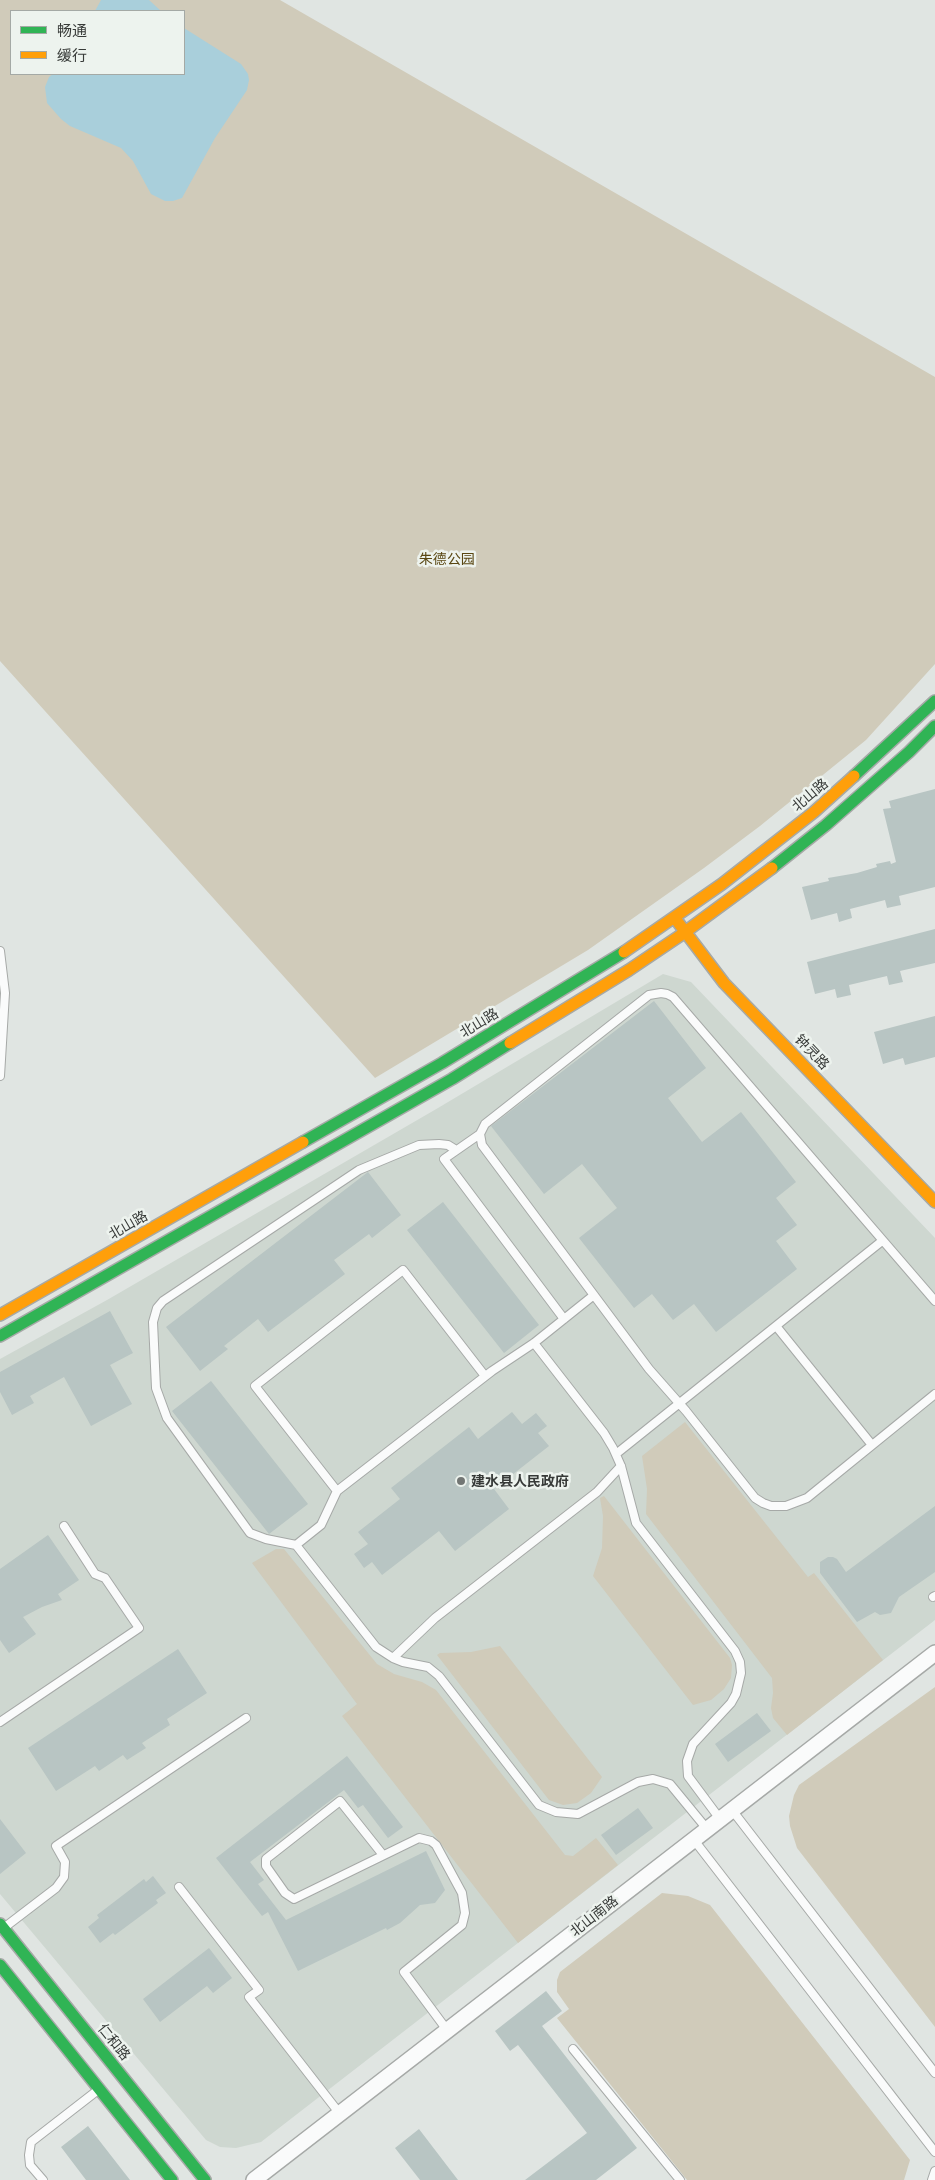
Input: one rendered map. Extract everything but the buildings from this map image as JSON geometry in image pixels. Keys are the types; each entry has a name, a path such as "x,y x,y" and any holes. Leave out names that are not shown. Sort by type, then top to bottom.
{"street":[{"name":"北山路","path":"0,1315 442,1063 619,955 722,884 814,812 897,738 935,701"},
{"path":"0,1336 452,1079 629,970 754,883 826,826 909,752 935,726"},
{"name":"钟灵路","path":"675,917 724,983 935,1202"},
{"name":"北山南路","path":"254,2180 935,1653"},
{"name":"仁和路","path":"2,1926 205,2180"},
{"path":"0,1965 172,2180"}],"lane":[{"path":"0,951 5,992 5,1015 0,1076"},
{"path":"935,1302 673,997 667,994 650,995 484,1124 480,1134 482,1145 649,1369 679,1403 755,1498 771,1506 786,1506 807,1498 935,1394"},
{"path":"480,1134 444,1159 564,1319"},
{"path":"456,1150 448,1145 419,1145 359,1170 163,1302 157,1308 153,1322 156,1388 166,1418 250,1533 266,1540 296,1544 376,1647 403,1662 423,1665 439,1676 539,1805 556,1812 578,1814 638,1782 653,1779 670,1784 707,1829"},
{"path":"616,1454 882,1241"},
{"path":"337,1491 254,1386 387,1282 403,1270 485,1376"},
{"path":"296,1544 321,1525 337,1491 485,1376 534,1343 594,1295"},
{"path":"776,1326 872,1445"},
{"path":"534,1343 604,1433 616,1454 636,1523 735,1651 740,1662 740,1678 736,1694 731,1703 693,1744 687,1761 688,1776 726,1815 935,2073"},
{"path":"393,1658 435,1618 597,1492 621,1466"},
{"path":"0,1722 139,1628 105,1578 94,1574 64,1526"},
{"path":"2,1926 56,1888 64,1877 65,1862 56,1846 246,1718"},
{"path":"383,1855 340,1801 266,1859 266,1866 285,1894 294,1898 419,1838 431,1840 436,1845 462,1894 465,1913 462,1925 404,1972 447,2030"},
{"path":"694,1840 935,2152"},
{"path":"179,1887 259,1990 249,1997 340,2114"},
{"path":"573,2049 680,2180"},
{"path":"42,2180 30,2165 31,2142 99,2088"},
{"path":"932,2180 935,2171"}],"shaded area":[{"path":"663,974 691,982 935,1238 935,1620 261,2142 236,2148 220,2147 206,2140 0,1894 0,1359 107,1300 438,1108"}],"green space":[{"name":"朱德公园","path":"0,0 280,0 935,377 935,664 866,740 760,826 704,868 588,950 375,1078 0,661"},
{"path":"685,1422 808,1577 814,1573 883,1660 787,1735 773,1718 771,1708 772,1678 646,1514 647,1489 642,1456"},
{"path":"604,1496 730,1658 732,1665 731,1678 724,1689 711,1700 693,1705 593,1576 602,1548 603,1516 600,1498"},
{"path":"276,1549 284,1549 377,1664 394,1674 422,1682 436,1690 565,1855 573,1856 596,1838 618,1865 518,1943 342,1716 357,1704 252,1563"},
{"path":"500,1646 602,1777 591,1793 577,1803 563,1805 549,1800 437,1655 440,1653 471,1652"},
{"path":"935,1687 935,2027 797,1848 789,1816 794,1795 799,1785"},
{"path":"662,1893 688,1896 710,1905 910,2160 904,2180 687,2180 557,2018 569,2009 557,1992 557,1980 560,1972"}],"water":[{"path":"101,0 149,0 160,10 96,10"},
{"path":"185,29 241,64 248,74 249,80 247,90 215,138 182,198 165,201 151,194 133,161 121,148 70,126 61,119 47,103 45,87 52,75 185,75"}],"traffic: fast":[{"path":"854,776 935,701"},
{"path":"772,868 826,825 909,752 935,726"},
{"path":"303,1142 442,1063 624,952"},
{"path":"0,1336 452,1079 510,1043"},
{"path":"0,1924 205,2180"},
{"path":"0,1965 172,2180"}],"traffic: slow":[{"path":"624,952 722,884 814,812 854,776"},
{"path":"510,1043 629,970 681,935 772,868"},
{"path":"677,921 724,983 935,1202"},
{"path":"0,1315 303,1142"}],"place":[{"name":"建水县人民政府","path":"461,1481"}]}
